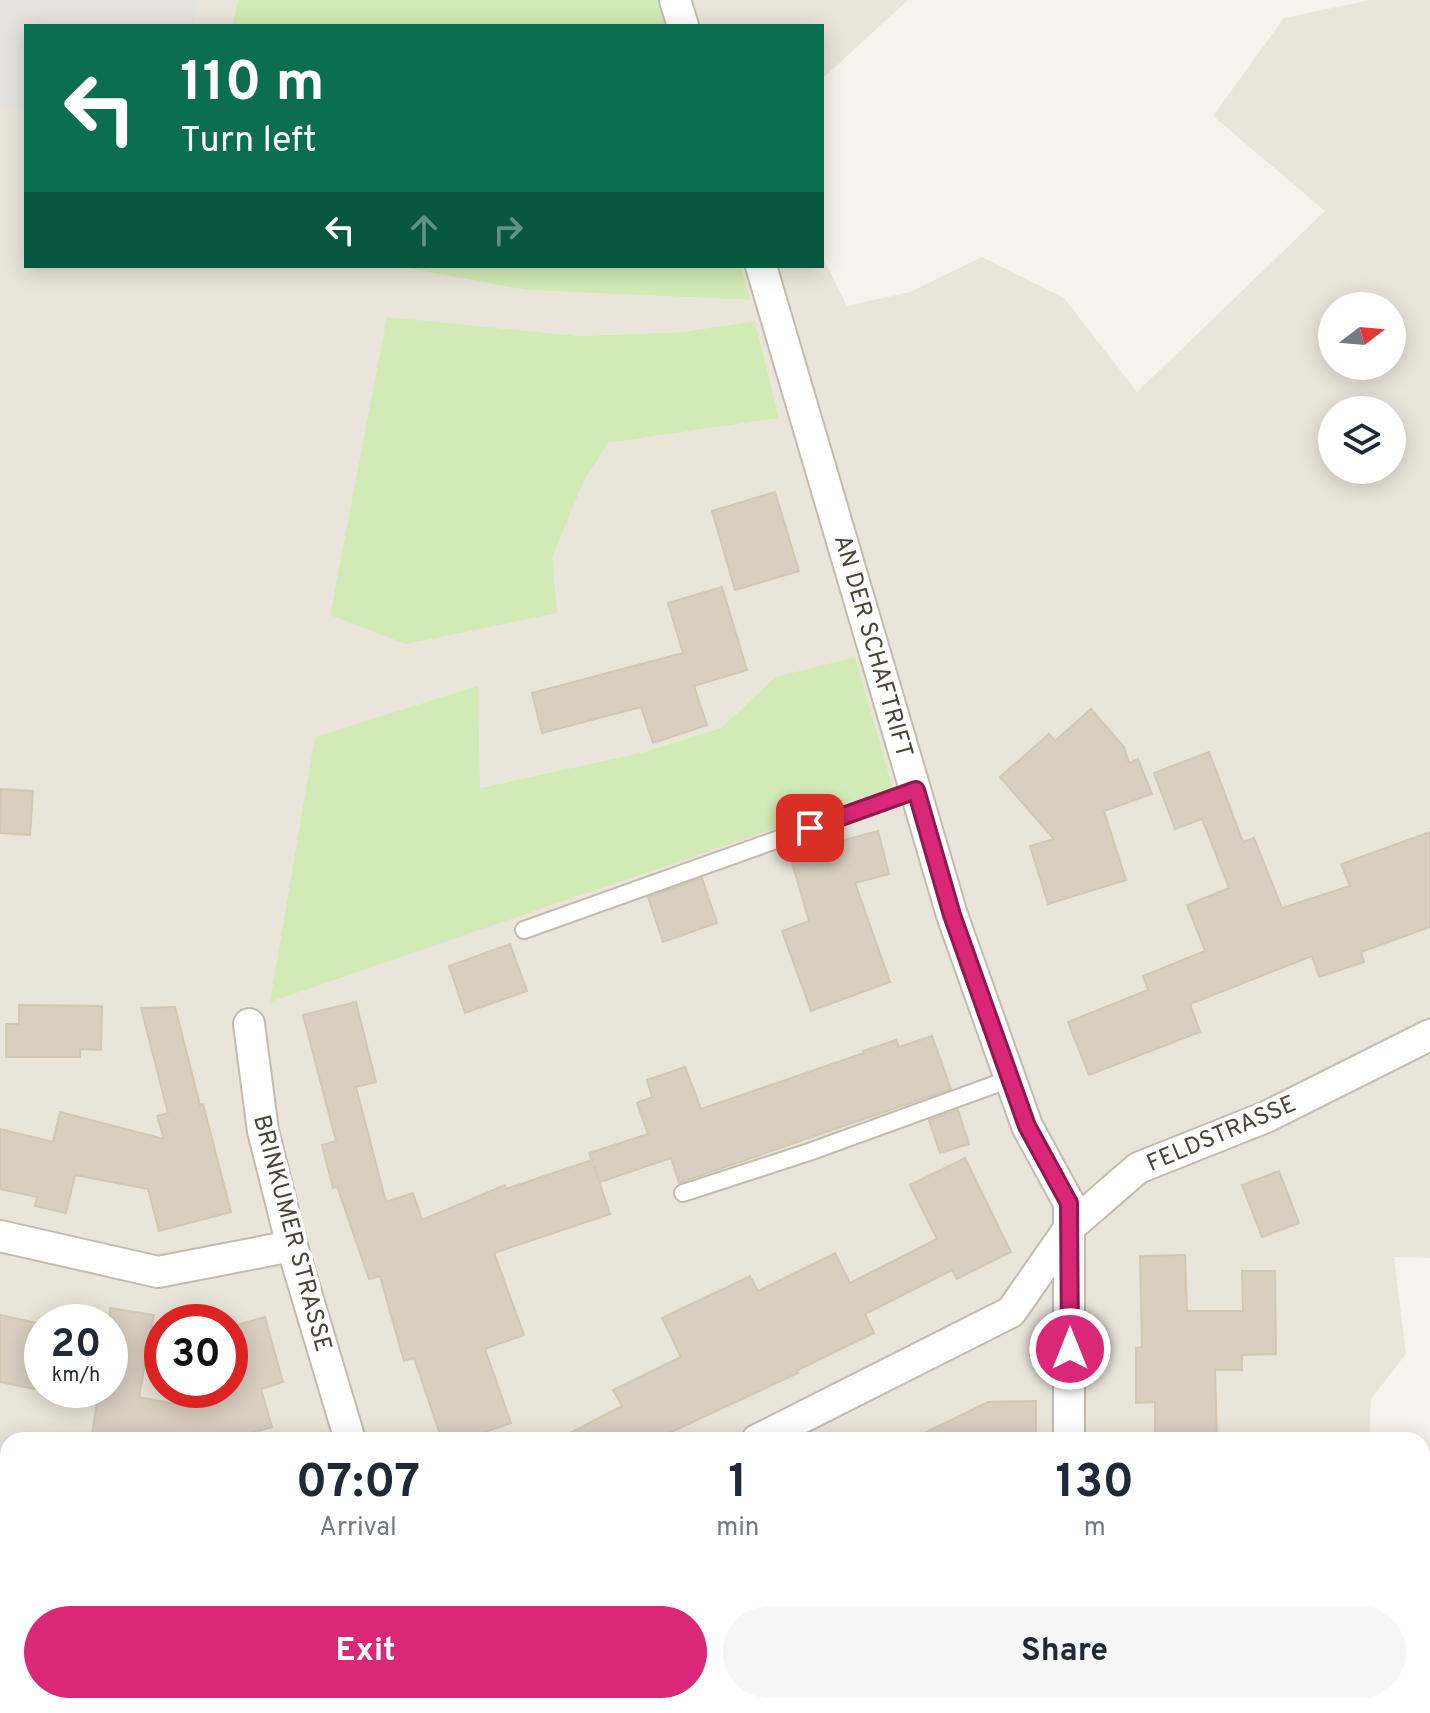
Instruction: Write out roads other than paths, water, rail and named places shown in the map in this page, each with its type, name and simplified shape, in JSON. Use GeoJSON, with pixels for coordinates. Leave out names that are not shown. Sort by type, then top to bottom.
{"type":"FeatureCollection","features":[{"type":"Feature","properties":{"kind":"street"},"geometry":{"type":"LineString","coordinates":[[675,0],[682,24]]}},
{"type":"Feature","properties":{"kind":"street","name":"AN DER SCHAFTRIFT"},"geometry":{"type":"LineString","coordinates":[[762,268],[952,915],[1027,1126],[1069,1203],[1069,1432]]}},
{"type":"Feature","properties":{"kind":"street","name":"BRINKUMER STRASSE"},"geometry":{"type":"LineString","coordinates":[[249,1024],[263,1131],[292,1246],[348,1432]]}},
{"type":"Feature","properties":{"kind":"street","name":"FELDSTRASSE"},"geometry":{"type":"LineString","coordinates":[[773,1432],[1011,1312],[1070,1227],[1138,1168],[1266,1117],[1430,1035]]}},
{"type":"Feature","properties":{"kind":"street"},"geometry":{"type":"LineString","coordinates":[[0,1236],[158,1272],[292,1246]]}},
{"type":"Feature","properties":{"kind":"lane"},"geometry":{"type":"LineString","coordinates":[[524,930],[916,790]]}},
{"type":"Feature","properties":{"kind":"lane"},"geometry":{"type":"LineString","coordinates":[[683,1193],[809,1152],[1010,1079]]}}]}
